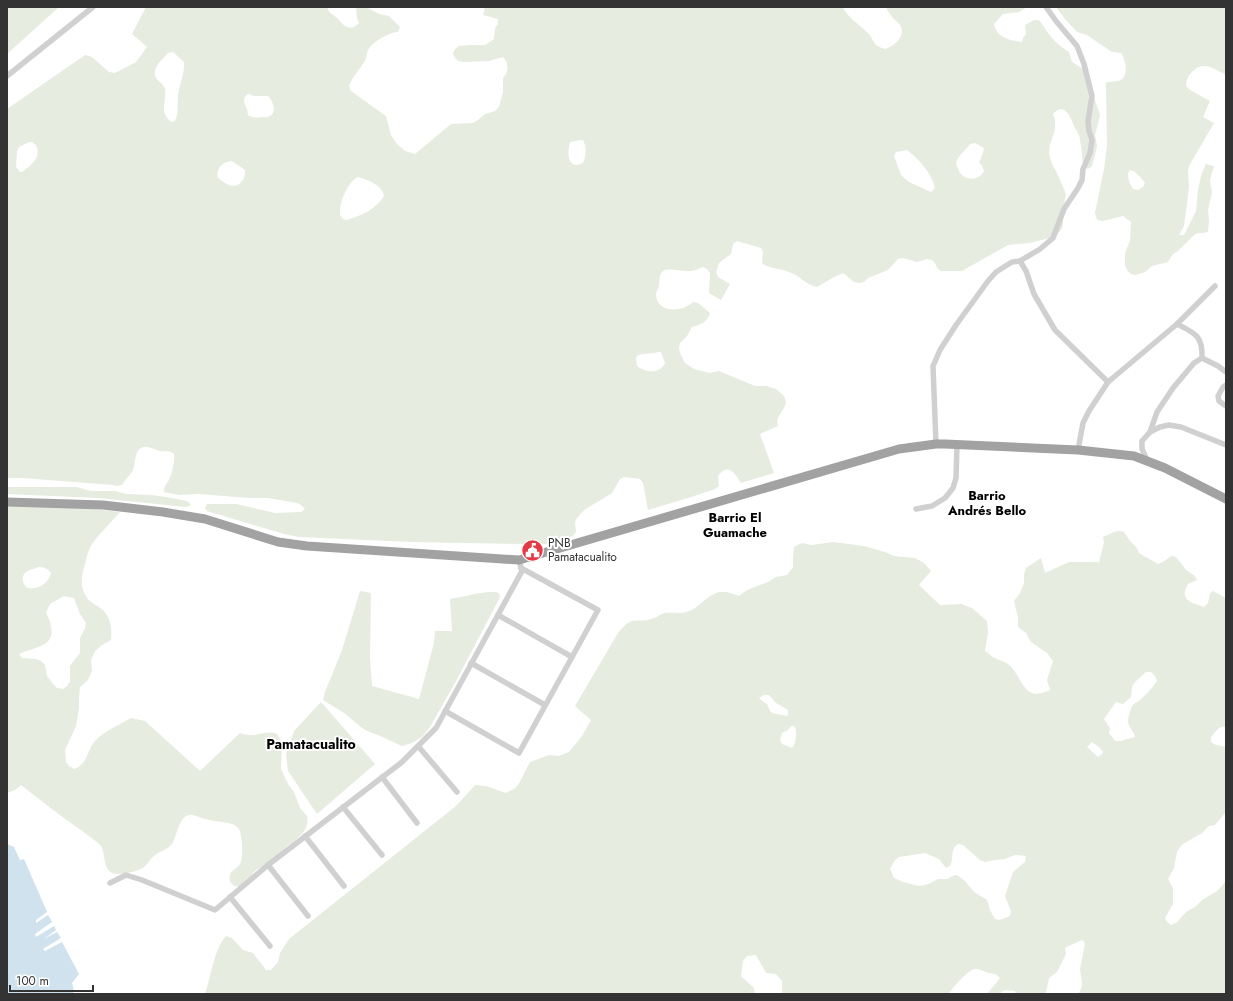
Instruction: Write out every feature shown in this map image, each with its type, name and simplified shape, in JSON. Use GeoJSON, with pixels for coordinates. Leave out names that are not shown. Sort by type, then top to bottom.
{"type":"FeatureCollection","features":[{"type":"Feature","properties":{"kind":"highway"},"geometry":{"type":"LineString","coordinates":[[7,502],[103,505],[163,512],[206,519],[278,542],[307,546],[520,564],[899,449],[936,444],[1078,450],[1134,456],[1165,468],[1226,499]]}},
{"type":"Feature","properties":{"kind":"street"},"geometry":{"type":"LineString","coordinates":[[7,76],[92,7]]}},
{"type":"Feature","properties":{"kind":"street"},"geometry":{"type":"LineString","coordinates":[[936,444],[933,366],[940,350],[988,281],[996,272],[1012,262],[1020,261],[1040,249],[1053,238],[1064,209],[1082,180],[1084,169],[1090,153],[1092,140],[1088,121],[1092,96],[1084,64],[1077,46],[1046,7]]}},
{"type":"Feature","properties":{"kind":"street"},"geometry":{"type":"LineString","coordinates":[[1020,261],[1026,271],[1034,294],[1055,330],[1108,382]]}},
{"type":"Feature","properties":{"kind":"street"},"geometry":{"type":"LineString","coordinates":[[1078,450],[1083,423],[1108,382],[1177,324],[1215,286]]}},
{"type":"Feature","properties":{"kind":"street"},"geometry":{"type":"LineString","coordinates":[[1177,324],[1192,331],[1199,339],[1203,348],[1202,358]]}},
{"type":"Feature","properties":{"kind":"street"},"geometry":{"type":"LineString","coordinates":[[1202,358],[1226,372]]}},
{"type":"Feature","properties":{"kind":"street"},"geometry":{"type":"LineString","coordinates":[[1150,432],[1157,412],[1173,388],[1194,363],[1202,358]]}},
{"type":"Feature","properties":{"kind":"street"},"geometry":{"type":"LineString","coordinates":[[1226,385],[1223,387],[1218,396],[1219,401],[1226,406]]}},
{"type":"Feature","properties":{"kind":"street"},"geometry":{"type":"LineString","coordinates":[[1148,462],[1142,449],[1142,441],[1150,432],[1160,427],[1169,425],[1181,427],[1226,445]]}},
{"type":"Feature","properties":{"kind":"street"},"geometry":{"type":"LineString","coordinates":[[916,509],[932,506],[945,498],[953,488],[956,478],[957,444]]}},
{"type":"Feature","properties":{"kind":"street"},"geometry":{"type":"LineString","coordinates":[[110,883],[126,875],[142,880],[215,910],[268,865],[402,762],[436,728],[522,572],[520,564]]}},
{"type":"Feature","properties":{"kind":"street"},"geometry":{"type":"LineString","coordinates":[[445,711],[518,753],[598,610],[520,564]]}},
{"type":"Feature","properties":{"kind":"street"},"geometry":{"type":"LineString","coordinates":[[498,615],[572,657]]}},
{"type":"Feature","properties":{"kind":"street"},"geometry":{"type":"LineString","coordinates":[[471,663],[545,705]]}},
{"type":"Feature","properties":{"kind":"street"},"geometry":{"type":"LineString","coordinates":[[418,746],[456,792]]}},
{"type":"Feature","properties":{"kind":"street"},"geometry":{"type":"LineString","coordinates":[[382,777],[417,823]]}},
{"type":"Feature","properties":{"kind":"street"},"geometry":{"type":"LineString","coordinates":[[343,807],[382,855]]}},
{"type":"Feature","properties":{"kind":"street"},"geometry":{"type":"LineString","coordinates":[[305,836],[344,886]]}},
{"type":"Feature","properties":{"kind":"street"},"geometry":{"type":"LineString","coordinates":[[268,865],[308,916]]}},
{"type":"Feature","properties":{"kind":"street"},"geometry":{"type":"LineString","coordinates":[[230,897],[270,946]]}},
{"type":"Feature","properties":{"kind":"shaded area"},"geometry":{"type":"Polygon","coordinates":[[[7,7],[59,7],[7,54],[7,7]]]}},
{"type":"Feature","properties":{"kind":"shaded area"},"geometry":{"type":"Polygon","coordinates":[[[146,7],[327,7],[330,13],[350,28],[359,23],[356,7],[366,7],[379,14],[389,16],[400,27],[398,32],[383,37],[370,47],[364,62],[353,77],[349,86],[351,91],[386,116],[391,135],[397,144],[405,151],[415,154],[451,124],[473,123],[485,114],[495,111],[499,107],[503,92],[503,78],[508,68],[503,57],[489,61],[464,62],[458,61],[453,53],[459,46],[485,45],[494,39],[498,19],[483,15],[485,7],[843,7],[850,17],[869,34],[876,45],[885,49],[896,43],[901,37],[902,33],[900,25],[891,16],[886,7],[1027,7],[1019,12],[1003,14],[994,24],[995,28],[1004,38],[1022,42],[1026,34],[1025,25],[1034,20],[1039,20],[1056,42],[1069,52],[1072,62],[1085,70],[1100,115],[1095,135],[1097,146],[1092,166],[1088,169],[1083,166],[1079,136],[1071,118],[1063,109],[1057,110],[1053,114],[1055,120],[1055,130],[1050,144],[1049,154],[1066,194],[1063,210],[1063,226],[1061,230],[1054,237],[1029,243],[1008,245],[962,271],[941,271],[932,260],[927,259],[917,262],[903,258],[898,259],[888,270],[868,278],[864,282],[854,282],[843,273],[817,287],[809,284],[793,273],[765,265],[762,263],[763,252],[761,248],[737,241],[733,244],[731,254],[719,263],[716,272],[718,277],[730,284],[721,300],[709,293],[710,273],[703,267],[692,271],[669,269],[661,273],[656,295],[657,301],[661,306],[677,309],[683,308],[693,302],[698,303],[710,313],[706,321],[692,327],[687,336],[680,343],[680,353],[685,363],[694,369],[709,373],[719,371],[755,386],[766,386],[776,389],[784,396],[786,402],[777,421],[778,426],[760,434],[774,473],[741,483],[731,470],[725,470],[718,476],[719,486],[715,489],[648,510],[643,483],[640,479],[624,477],[620,479],[612,493],[584,510],[577,518],[575,522],[576,532],[573,536],[548,544],[411,542],[299,537],[207,511],[205,508],[207,504],[236,504],[275,513],[301,512],[305,509],[297,503],[268,498],[199,494],[179,495],[164,492],[172,471],[174,454],[148,447],[143,447],[138,451],[133,470],[122,485],[117,486],[7,478],[7,109],[85,55],[92,57],[109,72],[115,73],[136,62],[147,47],[132,34],[146,7]],[[173,52],[168,53],[160,61],[155,71],[155,77],[165,89],[164,110],[167,118],[171,122],[175,121],[177,115],[178,96],[184,71],[184,62],[173,52]],[[247,94],[244,99],[248,115],[251,117],[268,117],[274,112],[271,100],[268,96],[254,96],[247,94]],[[583,140],[570,142],[569,159],[571,163],[578,165],[583,163],[586,152],[583,140]],[[29,142],[19,147],[17,151],[16,167],[20,172],[22,172],[35,161],[38,154],[36,145],[29,142]],[[975,143],[970,144],[960,155],[956,164],[963,176],[972,179],[980,176],[984,171],[979,162],[984,148],[975,143]],[[907,150],[896,152],[894,156],[901,175],[909,182],[931,192],[935,188],[931,177],[924,167],[907,150]],[[232,161],[225,163],[219,168],[218,178],[232,186],[238,185],[244,178],[245,170],[232,161]],[[358,177],[347,188],[342,199],[340,210],[340,215],[346,220],[357,217],[372,209],[384,196],[383,192],[378,186],[366,179],[358,177]],[[661,352],[638,355],[636,358],[637,366],[648,371],[656,371],[663,367],[665,363],[661,352]]]}},
{"type":"Feature","properties":{"kind":"shaded area"},"geometry":{"type":"Polygon","coordinates":[[[1056,7],[1226,7],[1226,75],[1213,68],[1204,66],[1196,68],[1188,78],[1186,84],[1190,90],[1210,101],[1203,117],[1214,123],[1189,166],[1189,187],[1184,226],[1179,235],[1184,235],[1196,211],[1198,189],[1206,164],[1214,166],[1210,180],[1212,193],[1208,210],[1208,232],[1194,235],[1173,254],[1168,262],[1152,266],[1145,272],[1135,275],[1131,274],[1127,270],[1125,265],[1126,250],[1130,241],[1131,222],[1123,216],[1103,221],[1097,220],[1095,213],[1107,146],[1106,83],[1122,79],[1126,73],[1124,60],[1121,53],[1112,52],[1087,35],[1077,32],[1056,7]],[[1130,170],[1128,180],[1133,189],[1138,190],[1143,187],[1145,183],[1138,175],[1130,170]]]}},
{"type":"Feature","properties":{"kind":"shaded area"},"geometry":{"type":"Polygon","coordinates":[[[7,487],[76,487],[91,491],[115,491],[126,494],[166,497],[187,501],[191,505],[186,507],[98,498],[7,494],[7,487]]]}},
{"type":"Feature","properties":{"kind":"shaded area"},"geometry":{"type":"Polygon","coordinates":[[[7,506],[83,508],[120,512],[91,546],[87,554],[83,572],[83,591],[89,600],[102,609],[106,614],[110,625],[111,640],[95,651],[91,660],[92,671],[88,680],[80,687],[76,726],[65,750],[66,762],[74,769],[79,767],[85,760],[90,748],[100,736],[131,718],[145,721],[200,771],[240,733],[253,735],[274,733],[277,734],[282,743],[281,769],[288,784],[294,792],[300,808],[307,816],[304,831],[272,860],[256,870],[246,883],[242,886],[236,887],[230,880],[230,875],[239,866],[242,857],[241,836],[239,829],[234,825],[224,822],[190,815],[183,819],[172,844],[154,856],[142,869],[129,873],[115,874],[109,870],[105,864],[101,846],[92,838],[21,785],[15,790],[7,793],[7,506]],[[38,567],[25,573],[23,581],[27,588],[39,587],[50,577],[51,573],[48,570],[38,567]],[[64,596],[50,604],[46,613],[52,630],[48,641],[38,647],[19,654],[22,658],[41,661],[45,665],[47,676],[53,684],[57,688],[63,689],[70,682],[70,666],[80,653],[80,638],[86,623],[80,614],[74,598],[64,596]]]}},
{"type":"Feature","properties":{"kind":"shaded area"},"geometry":{"type":"Polygon","coordinates":[[[1114,532],[1124,532],[1137,548],[1139,553],[1158,564],[1171,556],[1176,557],[1186,570],[1195,576],[1197,580],[1188,584],[1185,591],[1186,598],[1191,602],[1204,607],[1208,603],[1210,593],[1213,591],[1226,598],[1226,727],[1217,729],[1211,737],[1211,742],[1216,745],[1226,747],[1226,814],[1224,814],[1215,825],[1209,826],[1202,833],[1183,844],[1177,852],[1174,868],[1168,879],[1173,888],[1173,904],[1165,918],[1171,925],[1177,922],[1186,912],[1217,891],[1225,882],[1226,869],[1226,994],[1078,994],[1082,984],[1080,969],[1085,944],[1083,940],[1065,948],[1066,954],[1057,972],[1049,978],[1045,994],[1016,994],[1015,991],[1005,990],[1001,992],[1001,994],[987,994],[1000,978],[996,974],[975,969],[965,975],[949,994],[782,994],[782,981],[776,974],[766,973],[756,955],[747,956],[743,961],[741,976],[754,988],[755,994],[205,994],[218,948],[226,936],[232,938],[243,950],[253,953],[266,970],[271,970],[278,962],[280,953],[289,939],[456,806],[475,785],[486,786],[506,793],[517,786],[530,762],[549,755],[559,756],[569,752],[582,736],[591,720],[575,706],[618,633],[628,623],[632,621],[648,620],[665,613],[686,612],[695,608],[716,593],[726,592],[739,596],[747,590],[768,582],[776,577],[787,575],[793,567],[794,547],[802,543],[812,545],[833,542],[864,546],[894,556],[915,558],[924,563],[931,571],[919,585],[940,605],[961,604],[972,608],[987,621],[988,632],[985,651],[993,657],[1006,662],[1016,673],[1026,689],[1030,692],[1035,694],[1042,693],[1050,690],[1047,680],[1053,661],[1047,653],[1031,642],[1026,633],[1018,627],[1018,618],[1014,601],[1020,593],[1024,583],[1026,568],[1041,558],[1045,573],[1069,562],[1099,562],[1104,543],[1103,537],[1114,532]],[[1146,672],[1134,683],[1131,697],[1123,704],[1116,702],[1104,719],[1110,728],[1109,733],[1115,741],[1135,737],[1128,722],[1130,710],[1157,681],[1151,672],[1146,672]],[[764,695],[759,698],[767,704],[772,713],[787,716],[788,710],[776,703],[769,695],[764,695]],[[791,726],[788,730],[782,733],[780,740],[782,744],[792,748],[796,731],[794,726],[791,726]],[[1092,742],[1087,747],[1098,757],[1103,752],[1092,742]],[[958,844],[954,849],[950,866],[946,868],[939,859],[925,853],[899,857],[895,860],[890,869],[894,878],[919,886],[929,884],[938,879],[948,879],[957,875],[965,881],[974,892],[987,900],[995,919],[1000,920],[1010,916],[1011,911],[1005,896],[1013,872],[1025,862],[1026,856],[1015,855],[1005,859],[985,862],[980,860],[963,845],[958,844]]]}},
{"type":"Feature","properties":{"kind":"shaded area"},"geometry":{"type":"Polygon","coordinates":[[[360,591],[371,593],[370,658],[372,686],[419,699],[434,643],[435,631],[452,631],[450,599],[489,592],[499,593],[500,597],[497,603],[430,727],[422,737],[412,743],[402,746],[367,731],[344,713],[323,700],[342,650],[360,591]]]}},
{"type":"Feature","properties":{"kind":"shaded area"},"geometry":{"type":"Polygon","coordinates":[[[321,702],[375,764],[317,814],[288,771],[286,754],[294,731],[321,702]]]}},
{"type":"Feature","properties":{"kind":"water"},"geometry":{"type":"Polygon","coordinates":[[[7,844],[14,847],[20,860],[24,859],[47,912],[36,920],[36,923],[48,915],[52,922],[35,934],[36,937],[54,926],[56,930],[44,939],[57,932],[61,938],[43,949],[45,951],[62,942],[79,974],[72,983],[74,991],[73,994],[7,994],[7,844]]]}},
{"type":"Feature","properties":{"kind":"place","name":"PNB Pamatacualito"},"geometry":{"type":"Point","coordinates":[533,550]}},
{"type":"Feature","properties":{"kind":"district","name":"Barrio Andrés Bello"},"geometry":{"type":"Point","coordinates":[987,502]}},
{"type":"Feature","properties":{"kind":"district","name":"Barrio El Guamache"},"geometry":{"type":"Point","coordinates":[735,524]}},
{"type":"Feature","properties":{"kind":"district","name":"Pamatacualito"},"geometry":{"type":"Point","coordinates":[311,744]}}]}
